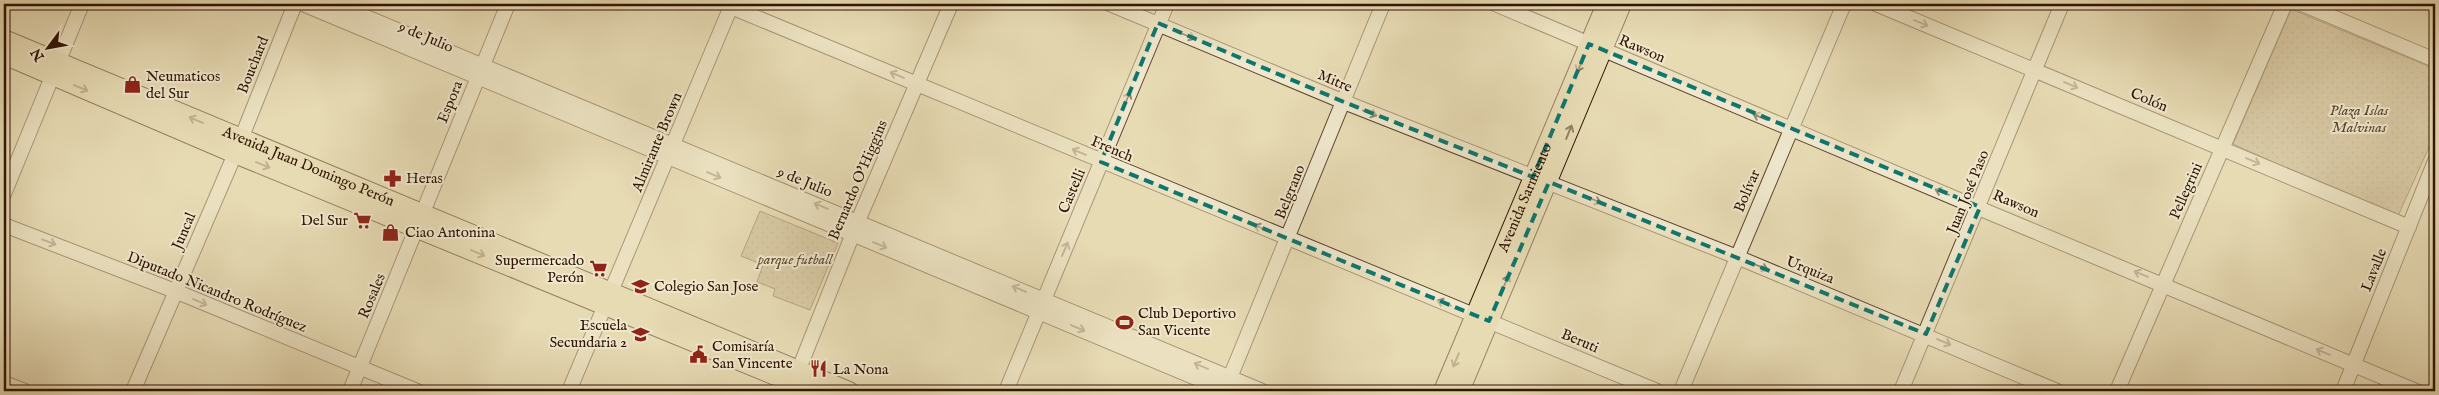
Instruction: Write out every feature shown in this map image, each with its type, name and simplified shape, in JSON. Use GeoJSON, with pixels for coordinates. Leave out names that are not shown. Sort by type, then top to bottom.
{"type":"FeatureCollection","features":[{"type":"Feature","properties":{"kind":"main road","name":"Avenida Sarmiento"},"geometry":{"type":"LineString","coordinates":[[1596,47],[1606,4]]}},
{"type":"Feature","properties":{"kind":"main road","name":"Avenida Sarmiento"},"geometry":{"type":"LineString","coordinates":[[1443,391],[1482,318],[1596,47],[1622,4]]}},
{"type":"Feature","properties":{"kind":"main road","name":"Avenida Juan Domingo Perón"},"geometry":{"type":"LineString","coordinates":[[4,39],[56,69],[609,299],[794,382]]}},
{"type":"Feature","properties":{"kind":"main road","name":"Avenida Juan Domingo Perón"},"geometry":{"type":"LineString","coordinates":[[4,55],[56,69]]}},
{"type":"Feature","properties":{"kind":"main road","name":"Avenida Sarmiento"},"geometry":{"type":"LineString","coordinates":[[1460,391],[1482,318]]}},
{"type":"Feature","properties":{"kind":"main road"},"geometry":{"type":"LineString","coordinates":[[794,382],[812,391]]}},
{"type":"Feature","properties":{"kind":"main road"},"geometry":{"type":"LineString","coordinates":[[794,382],[849,391]]}},
{"type":"Feature","properties":{"kind":"street"},"geometry":{"type":"LineString","coordinates":[[4,194],[82,4]]}},
{"type":"Feature","properties":{"kind":"street","name":"Bouchard"},"geometry":{"type":"LineString","coordinates":[[238,146],[295,4]]}},
{"type":"Feature","properties":{"kind":"street","name":"9 de Julio"},"geometry":{"type":"LineString","coordinates":[[303,4],[481,71]]}},
{"type":"Feature","properties":{"kind":"street","name":"9 de Julio"},"geometry":{"type":"LineString","coordinates":[[335,4],[481,71],[1042,306],[1227,388],[1262,391]]}},
{"type":"Feature","properties":{"kind":"street","name":"Espora"},"geometry":{"type":"LineString","coordinates":[[420,221],[508,4]]}},
{"type":"Feature","properties":{"kind":"street","name":"Bernardo O'Higgins"},"geometry":{"type":"LineString","coordinates":[[794,382],[856,227],[951,4]]}},
{"type":"Feature","properties":{"kind":"street","name":"Mitre"},"geometry":{"type":"LineString","coordinates":[[1110,4],[1344,102],[1541,180]]}},
{"type":"Feature","properties":{"kind":"street","name":"Castelli"},"geometry":{"type":"LineString","coordinates":[[1006,391],[1167,4]]}},
{"type":"Feature","properties":{"kind":"street","name":"Belgrano"},"geometry":{"type":"LineString","coordinates":[[1227,388],[1383,4]]}},
{"type":"Feature","properties":{"kind":"street","name":"Rawson"},"geometry":{"type":"LineString","coordinates":[[1495,4],[1790,130],[1980,207],[2416,391]]}},
{"type":"Feature","properties":{"kind":"street","name":"Bolívar"},"geometry":{"type":"LineString","coordinates":[[1681,391],[1844,4]]}},
{"type":"Feature","properties":{"kind":"street","name":"Colón"},"geometry":{"type":"LineString","coordinates":[[1876,4],[2409,227]]}},
{"type":"Feature","properties":{"kind":"street","name":"Juan José Paso"},"geometry":{"type":"LineString","coordinates":[[1901,391],[1980,207],[2062,4]]}},
{"type":"Feature","properties":{"kind":"street","name":"Pellegrini"},"geometry":{"type":"LineString","coordinates":[[2117,391],[2285,4]]}},
{"type":"Feature","properties":{"kind":"street"},"geometry":{"type":"LineString","coordinates":[[2302,4],[2435,60]]}},
{"type":"Feature","properties":{"kind":"street","name":"French"},"geometry":{"type":"LineString","coordinates":[[729,5],[1101,162],[1482,318]]}},
{"type":"Feature","properties":{"kind":"street","name":"Almirante Brown"},"geometry":{"type":"LineString","coordinates":[[569,391],[671,151],[729,5]]}},
{"type":"Feature","properties":{"kind":"street","name":"Juncal"},"geometry":{"type":"LineString","coordinates":[[133,391],[238,146]]}},
{"type":"Feature","properties":{"kind":"street","name":"Lavalle"},"geometry":{"type":"LineString","coordinates":[[2343,391],[2435,161]]}},
{"type":"Feature","properties":{"kind":"street","name":"Urquiza"},"geometry":{"type":"LineString","coordinates":[[1541,180],[1926,334],[2058,391]]}},
{"type":"Feature","properties":{"kind":"street","name":"Rosales"},"geometry":{"type":"LineString","coordinates":[[350,391],[420,221]]}},
{"type":"Feature","properties":{"kind":"street","name":"Diputado Nicandro Rodríguez"},"geometry":{"type":"LineString","coordinates":[[4,225],[176,291],[417,391]]}},
{"type":"Feature","properties":{"kind":"street","name":"Beruti"},"geometry":{"type":"LineString","coordinates":[[1482,318],[1658,391]]}},
{"type":"Feature","properties":{"kind":"street"},"geometry":{"type":"LineString","coordinates":[[4,383],[25,391]]}},
{"type":"Feature","properties":{"kind":"highlighted area"},"geometry":{"type":"Polygon","coordinates":[[[1158,23],[1344,102],[1533,177],[1589,44],[1980,207],[1926,334],[1549,182],[1489,321],[1101,162],[1158,23]]]}},
{"type":"Feature","properties":{"kind":"green space","name":"Plaza Islas Malvinas"},"geometry":{"type":"Polygon","coordinates":[[[2291,9],[2435,69],[2435,134],[2397,218],[2233,144],[2291,9]]]}},
{"type":"Feature","properties":{"kind":"green space","name":"parque futball"},"geometry":{"type":"Polygon","coordinates":[[[760,211],[838,243],[810,310],[773,296],[775,289],[757,282],[763,265],[741,256],[760,211]]]}},
{"type":"Feature","properties":{"kind":"place","name":"Neumaticos del Sur"},"geometry":{"type":"Point","coordinates":[132,85]}},
{"type":"Feature","properties":{"kind":"place","name":"Heras"},"geometry":{"type":"Point","coordinates":[392,178]}},
{"type":"Feature","properties":{"kind":"place","name":"Del Sur"},"geometry":{"type":"Point","coordinates":[362,220]}},
{"type":"Feature","properties":{"kind":"place","name":"Ciao Antonina"},"geometry":{"type":"Point","coordinates":[391,232]}},
{"type":"Feature","properties":{"kind":"place","name":"Supermercado Perón"},"geometry":{"type":"Point","coordinates":[598,269]}},
{"type":"Feature","properties":{"kind":"place","name":"Colegio San Jose"},"geometry":{"type":"Point","coordinates":[640,286]}},
{"type":"Feature","properties":{"kind":"place","name":"Club Deportivo San Vicente"},"geometry":{"type":"Point","coordinates":[1124,322]}},
{"type":"Feature","properties":{"kind":"place","name":"Escuela Secundaria 2"},"geometry":{"type":"Point","coordinates":[641,334]}},
{"type":"Feature","properties":{"kind":"place","name":"Comisaría San Vincente"},"geometry":{"type":"Point","coordinates":[698,355]}},
{"type":"Feature","properties":{"kind":"place","name":"La Nona"},"geometry":{"type":"Point","coordinates":[819,369]}}]}
